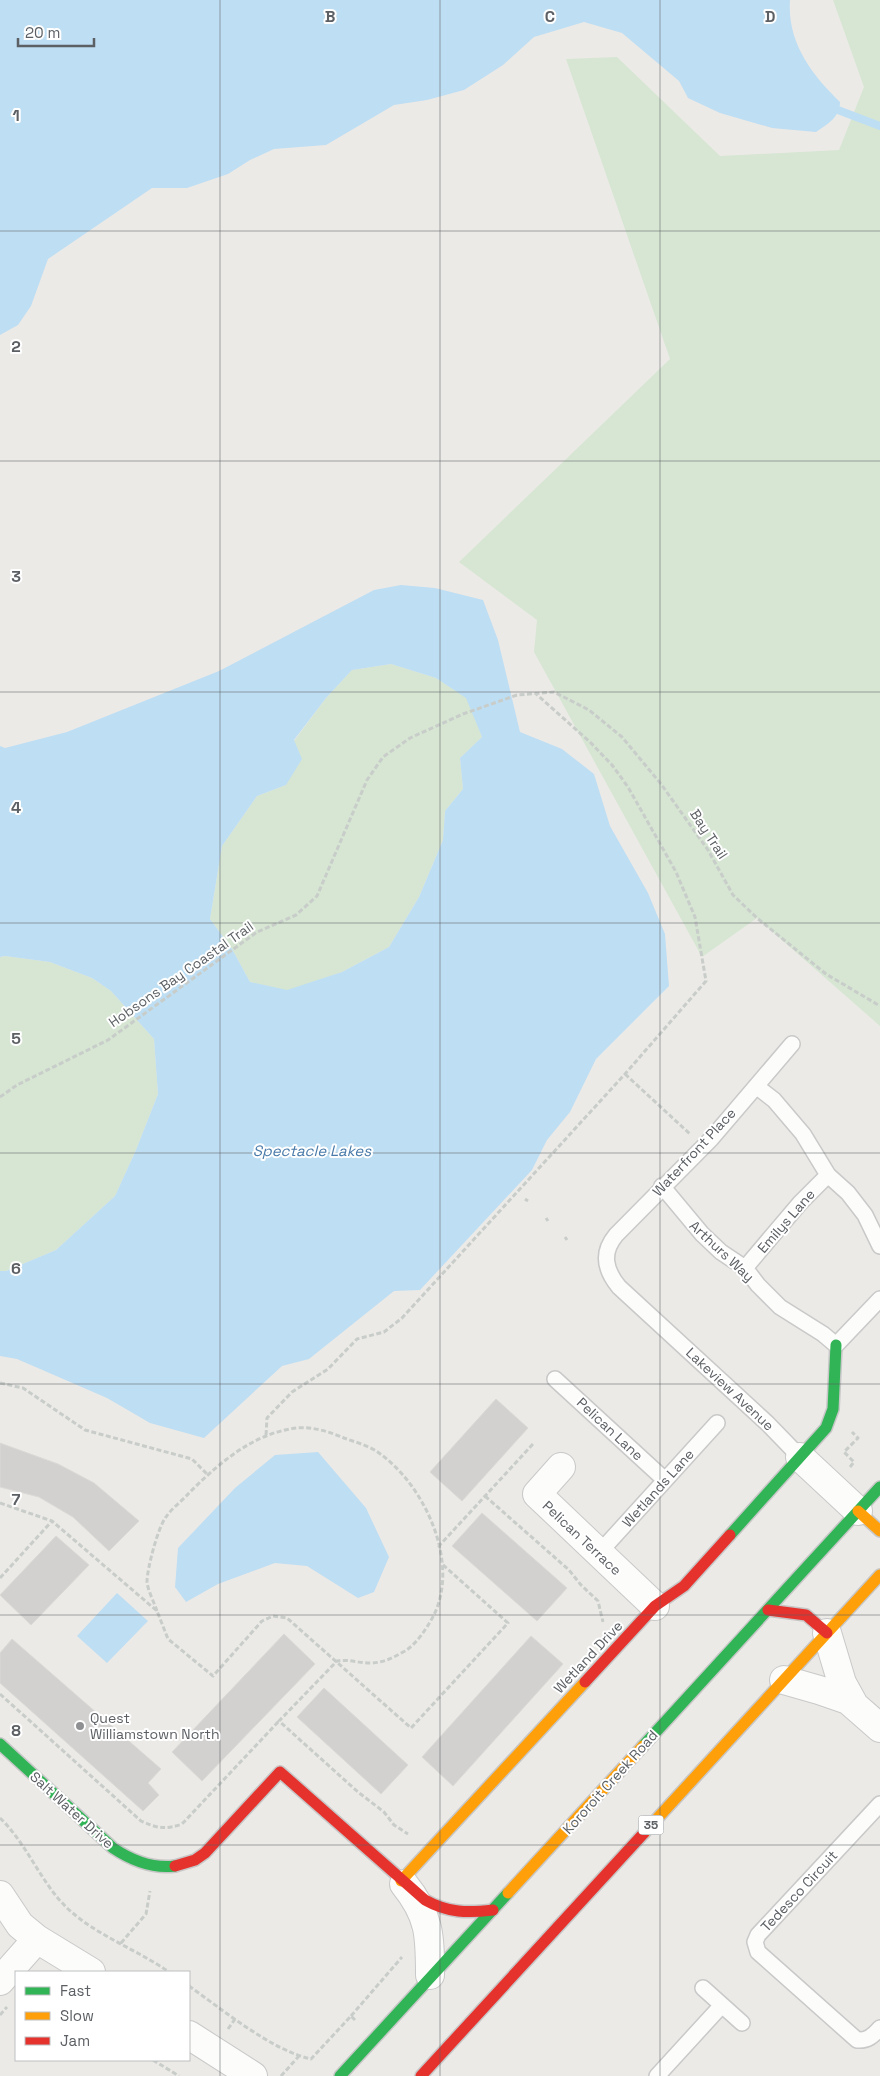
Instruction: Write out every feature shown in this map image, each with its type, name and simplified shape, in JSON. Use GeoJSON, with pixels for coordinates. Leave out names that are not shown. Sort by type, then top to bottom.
{"type":"FeatureCollection","features":[{"type":"Feature","properties":{"kind":"main road","name":"Wetland Drive"},"geometry":{"type":"LineString","coordinates":[[402,1881],[655,1606],[684,1586],[826,1428],[832,1416],[836,1345]]}},
{"type":"Feature","properties":{"kind":"main road","name":"Kororoit Creek Road"},"geometry":{"type":"LineString","coordinates":[[339,2075],[377,2036],[430,1975],[880,1488]]}},
{"type":"Feature","properties":{"kind":"main road"},"geometry":{"type":"LineString","coordinates":[[858,1511],[880,1531]]}},
{"type":"Feature","properties":{"kind":"main road","name":"35"},"geometry":{"type":"LineString","coordinates":[[421,2076],[880,1575]]}},
{"type":"Feature","properties":{"kind":"main road"},"geometry":{"type":"LineString","coordinates":[[768,1610],[806,1615],[827,1633]]}},
{"type":"Feature","properties":{"kind":"main road","name":"Salt Water Drive"},"geometry":{"type":"LineString","coordinates":[[0,1744],[114,1849],[134,1860],[154,1865],[176,1866],[189,1863],[200,1857],[280,1772],[424,1900],[443,1910],[456,1913],[492,1910]]}},
{"type":"Feature","properties":{"kind":"street","name":"Lakeview Avenue"},"geometry":{"type":"LineString","coordinates":[[800,1457],[858,1511]]}},
{"type":"Feature","properties":{"kind":"street","name":"Pelican Terrace"},"geometry":{"type":"LineString","coordinates":[[561,1467],[537,1494],[655,1606]]}},
{"type":"Feature","properties":{"kind":"street"},"geometry":{"type":"LineString","coordinates":[[827,1633],[842,1683],[853,1703]]}},
{"type":"Feature","properties":{"kind":"street"},"geometry":{"type":"LineString","coordinates":[[784,1680],[834,1694],[853,1703],[880,1728]]}},
{"type":"Feature","properties":{"kind":"street","name":"Salt Water Drive"},"geometry":{"type":"LineString","coordinates":[[402,1881],[428,1925],[430,1975]]}},
{"type":"Feature","properties":{"kind":"street"},"geometry":{"type":"LineString","coordinates":[[0,1895],[15,1920],[37,1939],[89,1971]]}},
{"type":"Feature","properties":{"kind":"street"},"geometry":{"type":"LineString","coordinates":[[0,1981],[37,1939]]}},
{"type":"Feature","properties":{"kind":"street"},"geometry":{"type":"LineString","coordinates":[[190,2036],[246,2074]]}},
{"type":"Feature","properties":{"kind":"lane","name":"Waterfront Place"},"geometry":{"type":"LineString","coordinates":[[606,1264],[607,1250],[612,1239],[662,1186],[711,1139],[792,1044]]}},
{"type":"Feature","properties":{"kind":"lane"},"geometry":{"type":"LineString","coordinates":[[756,1086],[774,1100],[803,1134],[828,1175],[848,1193],[862,1210],[880,1246]]}},
{"type":"Feature","properties":{"kind":"lane","name":"Emilys Lane"},"geometry":{"type":"LineString","coordinates":[[745,1268],[800,1203],[828,1175]]}},
{"type":"Feature","properties":{"kind":"lane","name":"Arthurs Way"},"geometry":{"type":"LineString","coordinates":[[662,1186],[694,1226],[709,1241],[745,1268],[758,1285],[780,1307],[823,1334],[836,1345]]}},
{"type":"Feature","properties":{"kind":"lane","name":"Lakeview Avenue"},"geometry":{"type":"LineString","coordinates":[[606,1264],[608,1272],[619,1287],[767,1423],[800,1457]]}},
{"type":"Feature","properties":{"kind":"lane"},"geometry":{"type":"LineString","coordinates":[[836,1345],[880,1299]]}},
{"type":"Feature","properties":{"kind":"lane","name":"Pelican Lane"},"geometry":{"type":"LineString","coordinates":[[555,1378],[665,1480]]}},
{"type":"Feature","properties":{"kind":"lane","name":"Wetlands Lane"},"geometry":{"type":"LineString","coordinates":[[599,1553],[717,1423]]}},
{"type":"Feature","properties":{"kind":"lane","name":"Tedesco Circuit"},"geometry":{"type":"LineString","coordinates":[[880,1804],[758,1935],[755,1942],[758,1952],[857,2040],[864,2041],[880,2028]]}},
{"type":"Feature","properties":{"kind":"lane"},"geometry":{"type":"LineString","coordinates":[[703,1988],[742,2023]]}},
{"type":"Feature","properties":{"kind":"lane"},"geometry":{"type":"LineString","coordinates":[[657,2076],[722,2005]]}},
{"type":"Feature","properties":{"kind":"path","name":"Bay Trail"},"geometry":{"type":"LineString","coordinates":[[517,695],[554,692],[589,710],[622,737],[661,784],[708,850],[733,894],[757,918],[826,974],[880,1006]]}},
{"type":"Feature","properties":{"kind":"path"},"geometry":{"type":"LineString","coordinates":[[266,1435],[267,1418],[292,1392],[328,1369],[357,1340],[384,1332],[402,1318],[625,1074],[706,982],[695,917],[676,872],[628,787],[612,764],[535,693]]}},
{"type":"Feature","properties":{"kind":"path","name":"Hobsons Bay Coastal Trail"},"geometry":{"type":"LineString","coordinates":[[0,1097],[17,1085],[108,1040],[257,932],[296,915],[317,896],[366,780],[383,757],[410,738],[463,714],[517,695]]}},
{"type":"Feature","properties":{"kind":"path"},"geometry":{"type":"LineString","coordinates":[[625,1074],[696,1139]]}},
{"type":"Feature","properties":{"kind":"path"},"geometry":{"type":"LineString","coordinates":[[0,1383],[22,1388],[85,1430],[192,1459],[207,1474]]}},
{"type":"Feature","properties":{"kind":"path"},"geometry":{"type":"LineString","coordinates":[[0,1694],[141,1821],[154,1827],[170,1828],[182,1824],[337,1661],[370,1663],[386,1661],[408,1649],[422,1635],[437,1610],[442,1590],[442,1564],[434,1527],[424,1504],[400,1472],[378,1452],[326,1430],[291,1428],[266,1435],[234,1454],[207,1474],[165,1518],[154,1547],[147,1583],[168,1639],[213,1676],[262,1621],[273,1616],[287,1618],[337,1661],[411,1728],[508,1623],[442,1564]]}},
{"type":"Feature","properties":{"kind":"path"},"geometry":{"type":"LineString","coordinates":[[438,1547],[533,1444]]}},
{"type":"Feature","properties":{"kind":"path"},"geometry":{"type":"LineString","coordinates":[[485,1496],[569,1570],[598,1601],[604,1627]]}},
{"type":"Feature","properties":{"kind":"path"},"geometry":{"type":"LineString","coordinates":[[0,1503],[52,1521],[157,1611]]}},
{"type":"Feature","properties":{"kind":"path"},"geometry":{"type":"LineString","coordinates":[[0,1578],[52,1521]]}},
{"type":"Feature","properties":{"kind":"path"},"geometry":{"type":"LineString","coordinates":[[279,1720],[358,1792],[384,1812],[402,1832],[411,1834]]}},
{"type":"Feature","properties":{"kind":"path"},"geometry":{"type":"LineString","coordinates":[[0,1818],[23,1845],[40,1873],[64,1905],[88,1924],[167,1971]]}},
{"type":"Feature","properties":{"kind":"path"},"geometry":{"type":"LineString","coordinates":[[121,1943],[146,1914],[154,1865]]}},
{"type":"Feature","properties":{"kind":"path"},"geometry":{"type":"LineString","coordinates":[[190,1987],[248,2029],[299,2056],[311,2058],[351,2016],[403,1956]]}},
{"type":"Feature","properties":{"kind":"path"},"geometry":{"type":"LineString","coordinates":[[351,2016],[377,2036]]}},
{"type":"Feature","properties":{"kind":"path"},"geometry":{"type":"LineString","coordinates":[[281,2076],[299,2056]]}},
{"type":"Feature","properties":{"kind":"path"},"geometry":{"type":"LineString","coordinates":[[155,2061],[179,2076]]}},
{"type":"Feature","properties":{"kind":"green space"},"geometry":{"type":"Polygon","coordinates":[[[833,0],[880,0],[880,1026],[757,918],[702,957],[534,652],[537,620],[459,562],[670,359],[566,59],[617,57],[720,156],[839,150],[864,87],[833,0]]]}},
{"type":"Feature","properties":{"kind":"green space"},"geometry":{"type":"Polygon","coordinates":[[[391,664],[436,678],[467,698],[482,737],[460,758],[463,789],[445,811],[443,840],[419,897],[389,947],[342,972],[287,991],[250,982],[232,949],[210,919],[222,846],[257,796],[286,785],[294,741],[326,698],[352,670],[391,664]]]}},
{"type":"Feature","properties":{"kind":"green space"},"geometry":{"type":"Polygon","coordinates":[[[0,957],[50,962],[92,978],[111,991],[154,1039],[158,1094],[115,1196],[56,1250],[6,1271],[0,1271],[0,957]]]}},
{"type":"Feature","properties":{"kind":"water"},"geometry":{"type":"Polygon","coordinates":[[[0,0],[790,0],[792,30],[803,56],[820,80],[840,102],[836,116],[816,132],[772,128],[720,113],[688,98],[679,81],[622,33],[584,22],[534,37],[503,65],[464,90],[427,100],[394,105],[326,145],[274,149],[250,160],[228,174],[187,188],[152,188],[48,259],[31,306],[18,325],[0,335],[0,0]]]}},
{"type":"Feature","properties":{"kind":"water","name":"Spectacle Lakes"},"geometry":{"type":"Polygon","coordinates":[[[401,585],[435,588],[483,600],[498,640],[520,732],[562,749],[594,774],[610,826],[648,893],[665,934],[669,986],[596,1059],[570,1112],[547,1140],[532,1170],[420,1290],[394,1291],[309,1359],[282,1366],[204,1438],[150,1423],[107,1398],[17,1359],[0,1356],[0,1271],[6,1271],[56,1250],[115,1196],[158,1094],[154,1039],[111,991],[92,978],[50,962],[0,957],[0,746],[5,748],[67,732],[219,671],[374,590],[401,585]],[[391,664],[352,670],[326,698],[294,740],[302,759],[286,785],[257,796],[222,846],[210,919],[232,949],[250,982],[287,990],[342,972],[389,947],[419,897],[443,840],[445,811],[463,789],[460,758],[482,737],[466,698],[436,678],[391,664]]]}},
{"type":"Feature","properties":{"kind":"water"},"geometry":{"type":"Polygon","coordinates":[[[318,1452],[366,1508],[389,1557],[374,1592],[358,1598],[307,1566],[275,1563],[218,1584],[186,1602],[175,1587],[178,1548],[235,1488],[275,1455],[318,1452]]]}},
{"type":"Feature","properties":{"kind":"water"},"geometry":{"type":"Polygon","coordinates":[[[117,1593],[148,1621],[107,1663],[77,1636],[117,1593]]]}},
{"type":"Feature","properties":{"kind":"building"},"geometry":{"type":"Polygon","coordinates":[[[496,1399],[528,1428],[462,1501],[430,1472],[496,1399]]]}},
{"type":"Feature","properties":{"kind":"building"},"geometry":{"type":"Polygon","coordinates":[[[0,1443],[58,1464],[94,1483],[139,1521],[109,1551],[73,1517],[39,1497],[0,1487],[0,1443]]]}},
{"type":"Feature","properties":{"kind":"building"},"geometry":{"type":"Polygon","coordinates":[[[482,1513],[567,1588],[537,1621],[452,1546],[482,1513]]]}},
{"type":"Feature","properties":{"kind":"building"},"geometry":{"type":"Polygon","coordinates":[[[56,1536],[89,1565],[31,1625],[0,1595],[56,1536]]]}},
{"type":"Feature","properties":{"kind":"building","name":"Quest Williamstown North"},"geometry":{"type":"Polygon","coordinates":[[[284,1634],[315,1664],[202,1781],[172,1752],[284,1634]]]}},
{"type":"Feature","properties":{"kind":"building"},"geometry":{"type":"Polygon","coordinates":[[[531,1636],[563,1664],[453,1786],[422,1757],[531,1636]]]}},
{"type":"Feature","properties":{"kind":"building","name":"Quest Williamstown North"},"geometry":{"type":"Polygon","coordinates":[[[12,1639],[161,1769],[148,1783],[159,1795],[143,1811],[0,1683],[0,1653],[12,1639]]]}},
{"type":"Feature","properties":{"kind":"building"},"geometry":{"type":"Polygon","coordinates":[[[324,1688],[408,1765],[381,1794],[297,1717],[324,1688]]]}},
{"type":"Feature","properties":{"kind":"waterway"},"geometry":{"type":"LineString","coordinates":[[830,107],[880,126]]}},
{"type":"Feature","properties":{"kind":"traffic: fast"},"geometry":{"type":"LineString","coordinates":[[730,1535],[826,1428],[833,1409],[836,1345]]}},
{"type":"Feature","properties":{"kind":"traffic: fast"},"geometry":{"type":"LineString","coordinates":[[643,1746],[880,1487]]}},
{"type":"Feature","properties":{"kind":"traffic: fast"},"geometry":{"type":"LineString","coordinates":[[0,1744],[113,1848],[142,1863],[166,1867],[175,1866]]}},
{"type":"Feature","properties":{"kind":"traffic: fast"},"geometry":{"type":"LineString","coordinates":[[340,2076],[508,1893]]}},
{"type":"Feature","properties":{"kind":"traffic: slow"},"geometry":{"type":"LineString","coordinates":[[858,1511],[880,1531]]}},
{"type":"Feature","properties":{"kind":"traffic: slow"},"geometry":{"type":"LineString","coordinates":[[644,1833],[880,1575]]}},
{"type":"Feature","properties":{"kind":"traffic: slow"},"geometry":{"type":"LineString","coordinates":[[401,1881],[585,1682]]}},
{"type":"Feature","properties":{"kind":"traffic: slow"},"geometry":{"type":"LineString","coordinates":[[508,1893],[643,1746]]}},
{"type":"Feature","properties":{"kind":"traffic: jam"},"geometry":{"type":"LineString","coordinates":[[585,1682],[655,1606],[684,1586],[730,1535]]}},
{"type":"Feature","properties":{"kind":"traffic: jam"},"geometry":{"type":"LineString","coordinates":[[768,1610],[806,1615],[827,1633]]}},
{"type":"Feature","properties":{"kind":"traffic: jam"},"geometry":{"type":"LineString","coordinates":[[175,1866],[195,1860],[205,1853],[280,1772],[425,1900],[450,1910],[475,1912],[493,1910]]}},
{"type":"Feature","properties":{"kind":"traffic: jam"},"geometry":{"type":"LineString","coordinates":[[421,2076],[644,1833]]}},
{"type":"Feature","properties":{"kind":"place","name":"Quest Williamstown North"},"geometry":{"type":"Point","coordinates":[80,1726]}}]}
